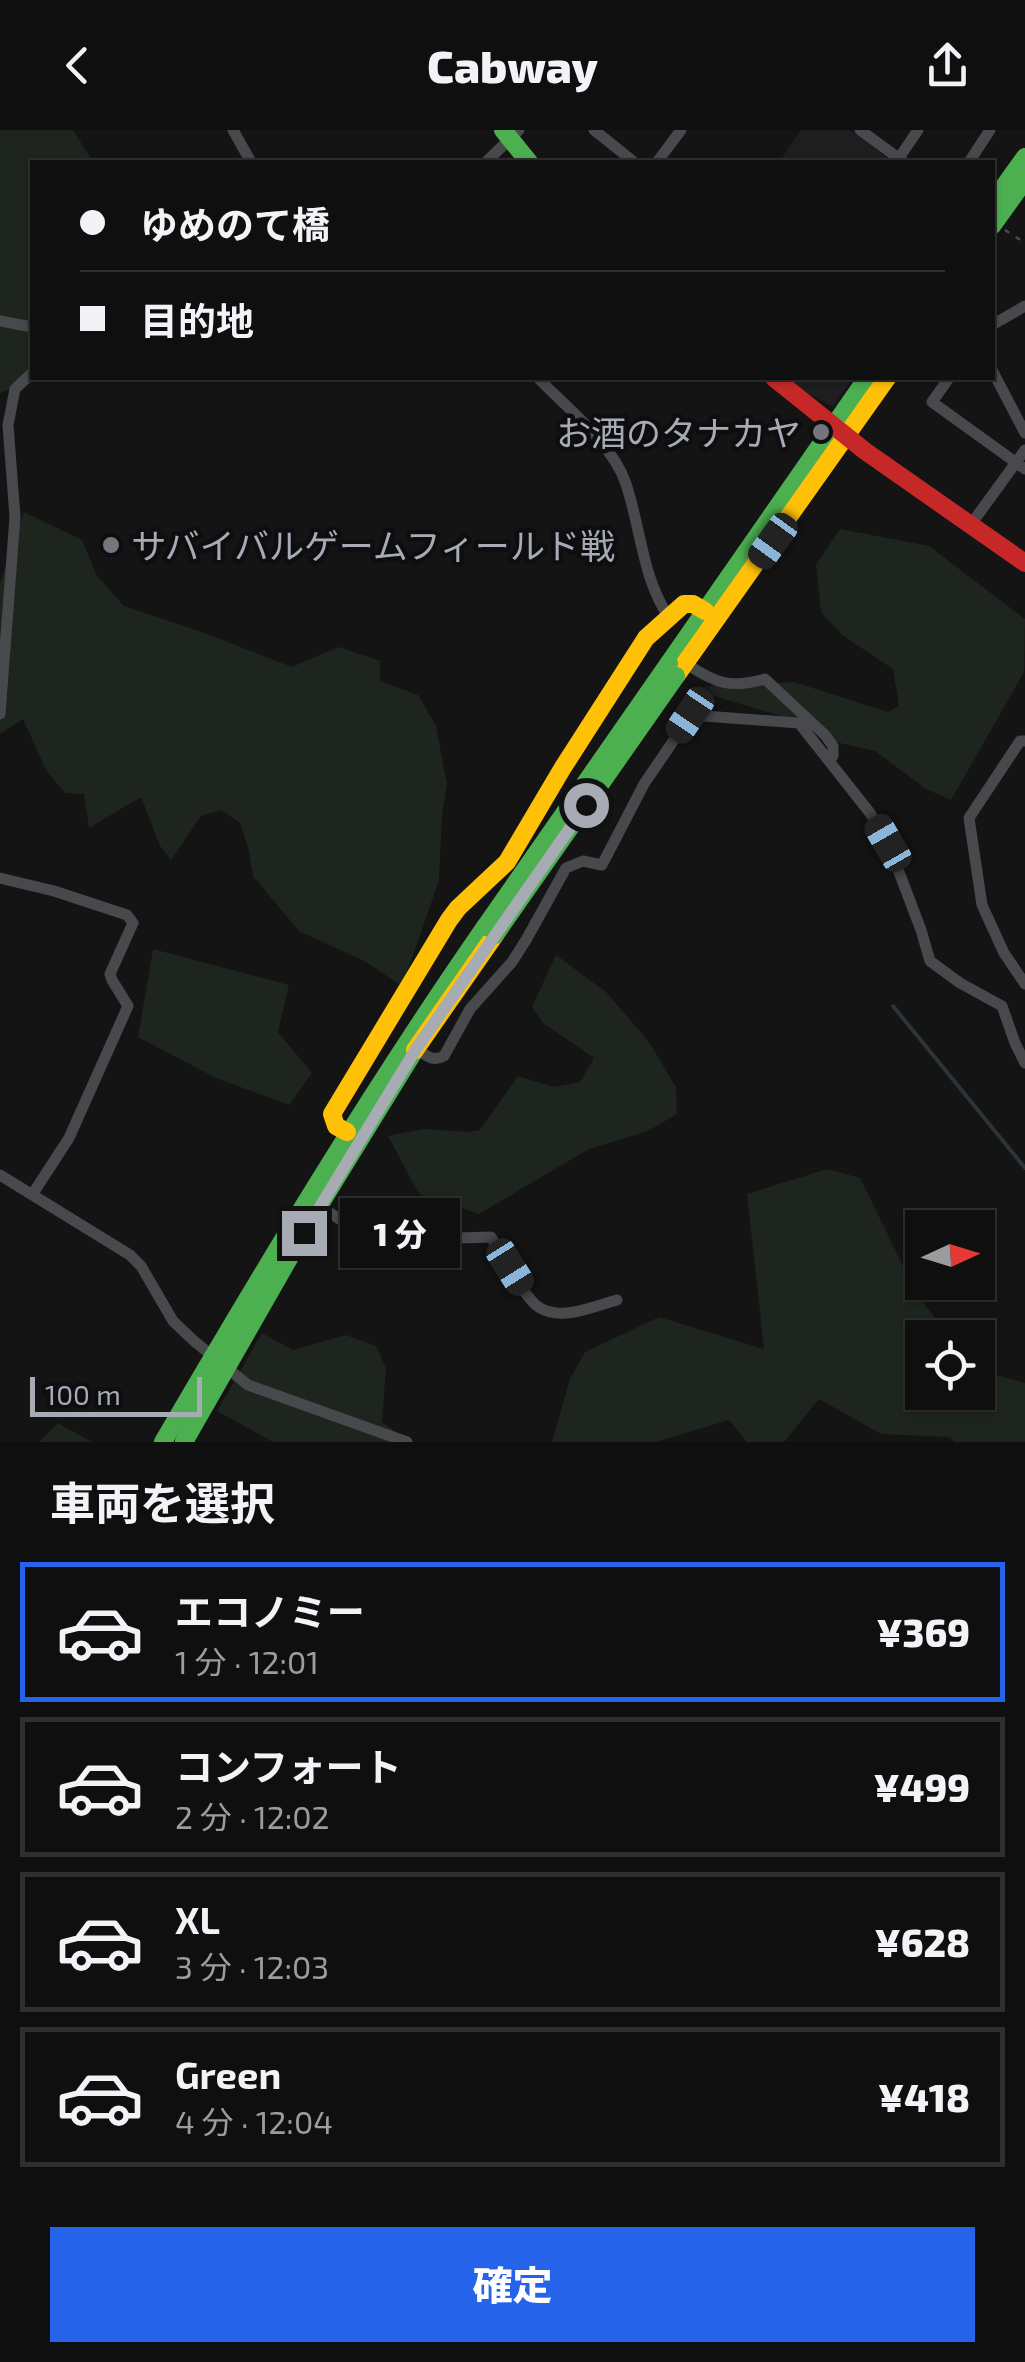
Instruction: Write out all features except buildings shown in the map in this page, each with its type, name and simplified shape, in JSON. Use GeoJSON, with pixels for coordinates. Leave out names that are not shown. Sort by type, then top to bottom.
{"type":"FeatureCollection","features":[{"type":"Feature","properties":{"kind":"street"},"geometry":{"type":"LineString","coordinates":[[234,130],[250,160]]}},
{"type":"Feature","properties":{"kind":"street"},"geometry":{"type":"LineString","coordinates":[[658,160],[680,130]]}},
{"type":"Feature","properties":{"kind":"street"},"geometry":{"type":"LineString","coordinates":[[860,130],[902,160],[918,130]]}},
{"type":"Feature","properties":{"kind":"street"},"geometry":{"type":"LineString","coordinates":[[970,160],[990,130]]}},
{"type":"Feature","properties":{"kind":"street"},"geometry":{"type":"LineString","coordinates":[[598,131],[632,160]]}},
{"type":"Feature","properties":{"kind":"street"},"geometry":{"type":"LineString","coordinates":[[488,160],[511,134],[528,160]]}},
{"type":"Feature","properties":{"kind":"street"},"geometry":{"type":"LineString","coordinates":[[995,199],[1025,157]]}},
{"type":"Feature","properties":{"kind":"street"},"geometry":{"type":"LineString","coordinates":[[995,224],[1025,180]]}},
{"type":"Feature","properties":{"kind":"street"},"geometry":{"type":"LineString","coordinates":[[995,323],[1025,306]]}},
{"type":"Feature","properties":{"kind":"street"},"geometry":{"type":"LineString","coordinates":[[0,321],[30,327]]}},
{"type":"Feature","properties":{"kind":"street"},"geometry":{"type":"LineString","coordinates":[[0,714],[15,517],[8,425],[14,389],[30,375]]}},
{"type":"Feature","properties":{"kind":"street"},"geometry":{"type":"LineString","coordinates":[[995,376],[1025,433]]}},
{"type":"Feature","properties":{"kind":"street"},"geometry":{"type":"LineString","coordinates":[[540,380],[608,451],[626,482],[656,597],[668,616]]}},
{"type":"Feature","properties":{"kind":"street"},"geometry":{"type":"LineString","coordinates":[[776,380],[805,406],[1025,562]]}},
{"type":"Feature","properties":{"kind":"street"},"geometry":{"type":"LineString","coordinates":[[163,1442],[220,1363],[490,931],[840,431],[867,380]]}},
{"type":"Feature","properties":{"kind":"street"},"geometry":{"type":"LineString","coordinates":[[677,668],[705,611],[840,431],[885,380]]}},
{"type":"Feature","properties":{"kind":"street"},"geometry":{"type":"LineString","coordinates":[[948,380],[932,402],[1020,466]]}},
{"type":"Feature","properties":{"kind":"street"},"geometry":{"type":"LineString","coordinates":[[972,523],[1020,466],[1025,450]]}},
{"type":"Feature","properties":{"kind":"street"},"geometry":{"type":"LineString","coordinates":[[347,1132],[336,1126],[332,1114],[449,920],[499,871],[646,638],[684,604],[694,604],[705,611]]}},
{"type":"Feature","properties":{"kind":"street"},"geometry":{"type":"LineString","coordinates":[[677,668],[719,683],[742,685],[765,679],[825,736],[833,746],[830,760]]}},
{"type":"Feature","properties":{"kind":"street"},"geometry":{"type":"LineString","coordinates":[[416,1049],[432,1059],[444,1056],[470,1009],[512,962],[566,868],[582,861],[602,865],[644,784],[690,715],[800,723],[870,813],[888,843],[930,962],[1002,1006],[1025,1063]]}},
{"type":"Feature","properties":{"kind":"street"},"geometry":{"type":"LineString","coordinates":[[1025,742],[1020,740],[968,818],[982,904],[1004,953],[1025,984]]}},
{"type":"Feature","properties":{"kind":"street"},"geometry":{"type":"LineString","coordinates":[[520,839],[566,868]]}},
{"type":"Feature","properties":{"kind":"street"},"geometry":{"type":"LineString","coordinates":[[0,878],[128,915],[133,923],[110,974],[128,1006],[70,1138],[32,1195]]}},
{"type":"Feature","properties":{"kind":"street"},"geometry":{"type":"LineString","coordinates":[[184,1442],[220,1363],[347,1132],[420,1018],[490,931]]}},
{"type":"Feature","properties":{"kind":"street"},"geometry":{"type":"LineString","coordinates":[[0,1174],[130,1255],[141,1266],[173,1322],[248,1385],[407,1442]]}},
{"type":"Feature","properties":{"kind":"street"},"geometry":{"type":"LineString","coordinates":[[319,1206],[360,1232],[392,1240],[491,1236],[538,1308],[578,1312],[618,1300]]}},
{"type":"Feature","properties":{"kind":"path"},"geometry":{"type":"LineString","coordinates":[[995,226],[1025,243]]}},
{"type":"Feature","properties":{"kind":"shaded area"},"geometry":{"type":"Polygon","coordinates":[[[0,130],[73,130],[92,160],[30,160],[30,380],[38,380],[0,393],[0,130]]]}},
{"type":"Feature","properties":{"kind":"shaded area"},"geometry":{"type":"Polygon","coordinates":[[[801,130],[850,130],[890,160],[780,160],[801,130]]]}},
{"type":"Feature","properties":{"kind":"shaded area"},"geometry":{"type":"Polygon","coordinates":[[[791,380],[852,380],[833,407],[791,380]]]}},
{"type":"Feature","properties":{"kind":"shaded area"},"geometry":{"type":"Polygon","coordinates":[[[24,512],[82,540],[97,576],[124,606],[292,667],[338,647],[380,661],[380,681],[418,695],[436,726],[447,784],[439,881],[402,986],[366,962],[299,931],[253,876],[240,823],[221,810],[201,816],[171,860],[160,846],[141,797],[89,828],[84,794],[65,793],[46,770],[23,719],[0,734],[0,583],[24,512]]]}},
{"type":"Feature","properties":{"kind":"shaded area"},"geometry":{"type":"Polygon","coordinates":[[[840,529],[929,546],[1025,619],[1024,672],[951,800],[926,789],[875,751],[835,742],[788,718],[697,691],[706,686],[794,682],[888,712],[899,706],[893,669],[842,635],[821,612],[816,565],[840,529]]]}},
{"type":"Feature","properties":{"kind":"shaded area"},"geometry":{"type":"Polygon","coordinates":[[[153,949],[289,985],[278,1032],[312,1073],[289,1105],[216,1078],[138,1037],[153,949]]]}},
{"type":"Feature","properties":{"kind":"shaded area"},"geometry":{"type":"Polygon","coordinates":[[[556,955],[606,992],[649,1042],[676,1087],[677,1114],[648,1131],[589,1149],[479,1214],[419,1194],[388,1136],[423,1129],[480,1130],[518,1076],[554,1087],[580,1082],[594,1058],[543,1023],[532,1007],[556,955]]]}},
{"type":"Feature","properties":{"kind":"shaded area"},"geometry":{"type":"Polygon","coordinates":[[[827,1169],[860,1178],[905,1270],[905,1300],[921,1300],[937,1320],[905,1320],[905,1410],[995,1410],[995,1375],[1025,1383],[1025,1442],[954,1442],[950,1437],[881,1434],[819,1399],[784,1442],[747,1442],[729,1420],[656,1442],[552,1442],[570,1379],[585,1352],[659,1317],[764,1349],[747,1194],[827,1169]]]}},
{"type":"Feature","properties":{"kind":"shaded area"},"geometry":{"type":"Polygon","coordinates":[[[262,1333],[293,1350],[346,1335],[376,1346],[386,1368],[382,1422],[415,1442],[273,1442],[217,1411],[262,1333]]]}},
{"type":"Feature","properties":{"kind":"shaded area"},"geometry":{"type":"Polygon","coordinates":[[[58,1423],[92,1442],[39,1442],[58,1423]]]}},
{"type":"Feature","properties":{"kind":"waterway"},"geometry":{"type":"LineString","coordinates":[[893,1006],[1025,1168]]}},
{"type":"Feature","properties":{"kind":"traffic: fast"},"geometry":{"type":"LineString","coordinates":[[503,130],[527,160]]}},
{"type":"Feature","properties":{"kind":"traffic: fast"},"geometry":{"type":"LineString","coordinates":[[995,199],[1025,157]]}},
{"type":"Feature","properties":{"kind":"traffic: fast"},"geometry":{"type":"LineString","coordinates":[[995,222],[1025,180]]}},
{"type":"Feature","properties":{"kind":"traffic: fast"},"geometry":{"type":"LineString","coordinates":[[669,663],[866,380]]}},
{"type":"Feature","properties":{"kind":"traffic: fast"},"geometry":{"type":"LineString","coordinates":[[485,927],[669,663]]}},
{"type":"Feature","properties":{"kind":"traffic: fast"},"geometry":{"type":"LineString","coordinates":[[495,935],[676,676]]}},
{"type":"Feature","properties":{"kind":"traffic: fast"},"geometry":{"type":"LineString","coordinates":[[163,1442],[319,1182],[485,927]]}},
{"type":"Feature","properties":{"kind":"traffic: fast"},"geometry":{"type":"LineString","coordinates":[[184,1442],[319,1206],[415,1050]]}},
{"type":"Feature","properties":{"kind":"traffic: slow"},"geometry":{"type":"LineString","coordinates":[[676,676],[886,380]]}},
{"type":"Feature","properties":{"kind":"traffic: slow"},"geometry":{"type":"LineString","coordinates":[[347,1132],[336,1126],[332,1114],[449,920],[507,862],[646,638],[684,604],[705,611]]}},
{"type":"Feature","properties":{"kind":"traffic: slow"},"geometry":{"type":"LineString","coordinates":[[415,1050],[495,935]]}},
{"type":"Feature","properties":{"kind":"traffic: jam"},"geometry":{"type":"LineString","coordinates":[[776,380],[865,451],[1025,563]]}},
{"type":"Feature","properties":{"kind":"place","name":"お酒のタナカヤ"},"geometry":{"type":"Point","coordinates":[821,432]}},
{"type":"Feature","properties":{"kind":"place","name":"サバイバルゲームフィールド戦"},"geometry":{"type":"Point","coordinates":[111,545]}},
{"type":"Feature","properties":{"kind":"route"},"geometry":{"type":"LineString","coordinates":[[304,1233],[416,1049],[586,805]]}}]}
